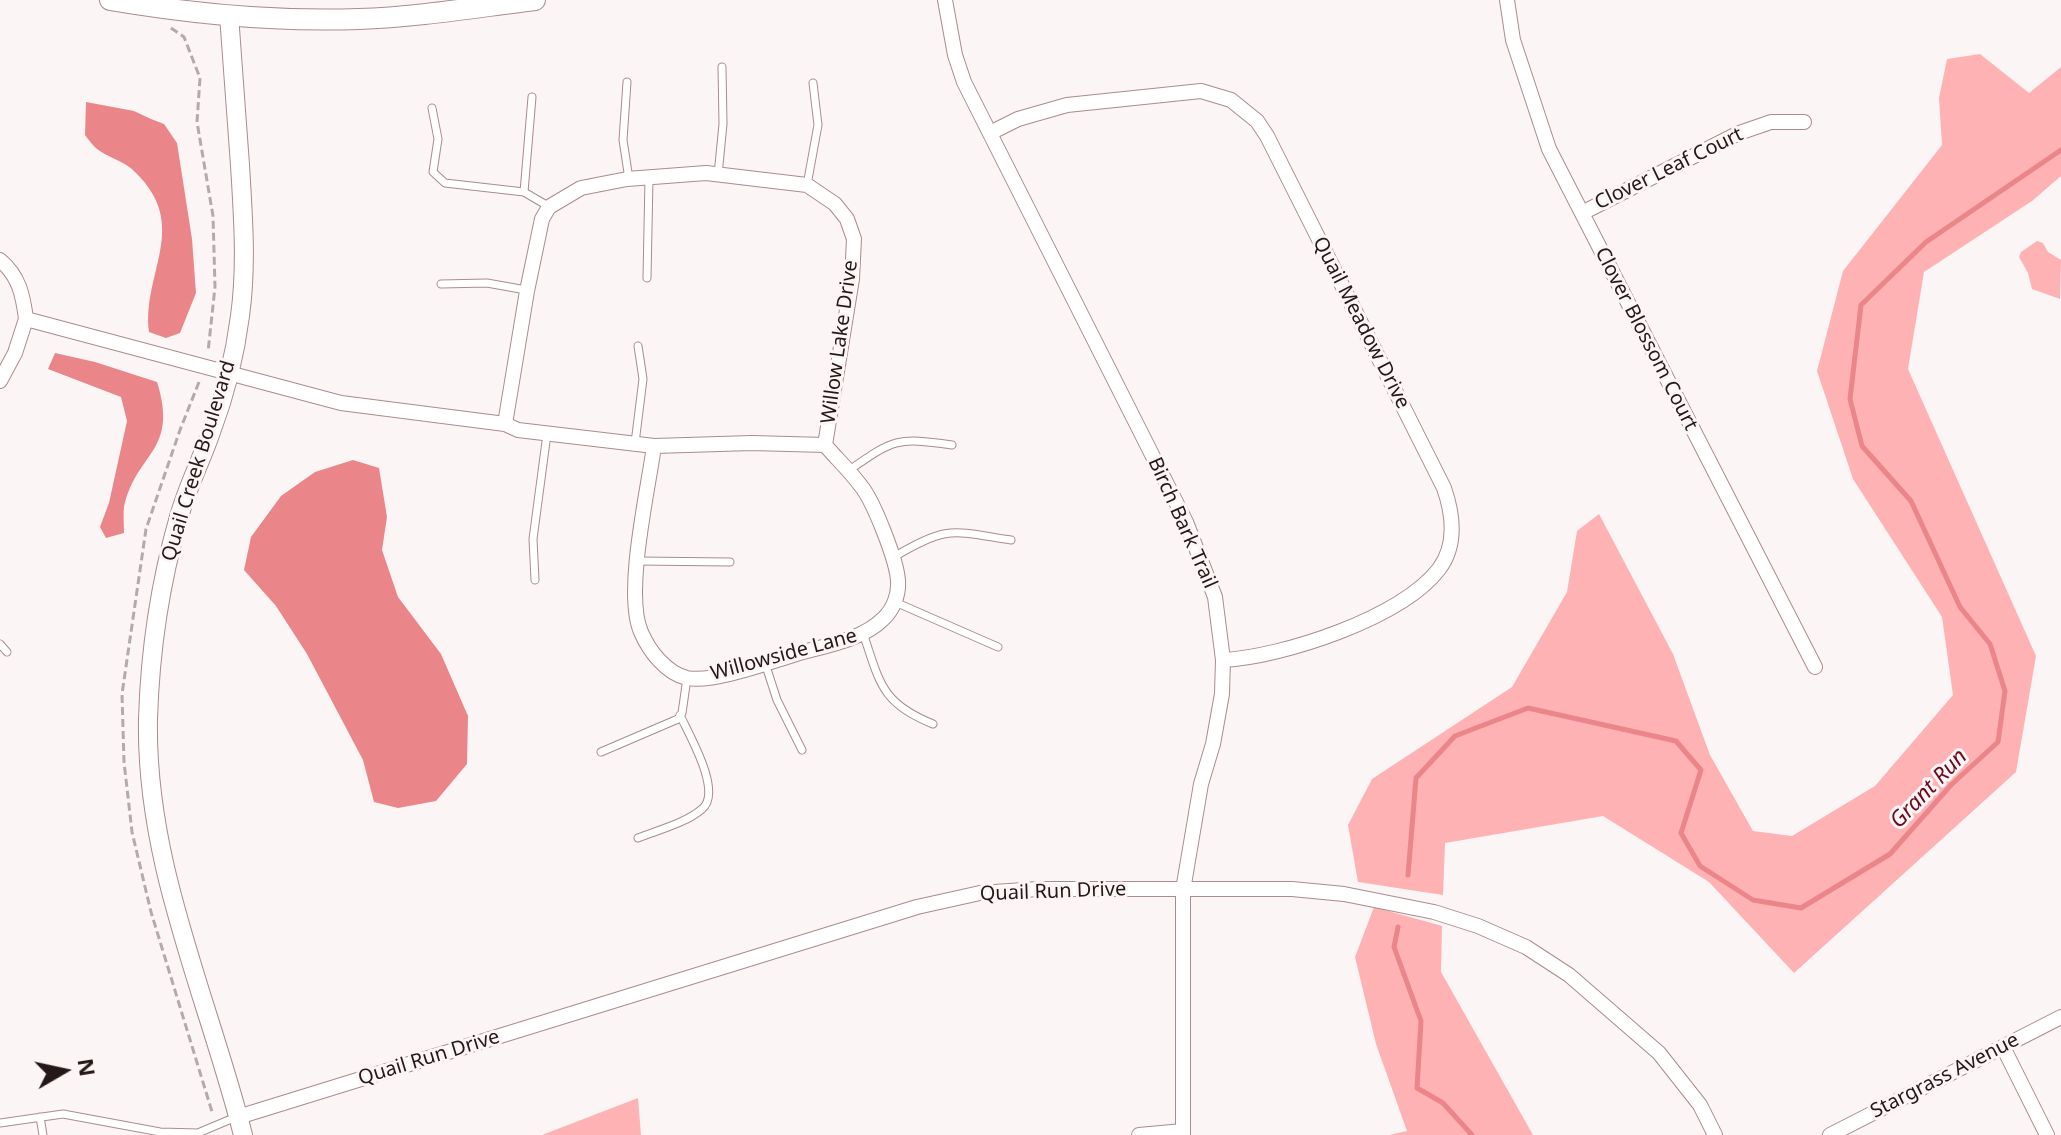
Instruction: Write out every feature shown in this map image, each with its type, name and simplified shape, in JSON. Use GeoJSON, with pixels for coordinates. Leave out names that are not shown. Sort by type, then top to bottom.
{"type":"FeatureCollection","features":[{"type":"Feature","properties":{"kind":"main road"},"geometry":{"type":"LineString","coordinates":[[110,0],[172,11],[231,7],[323,20],[363,19],[491,2],[535,0]]}},
{"type":"Feature","properties":{"kind":"street","name":"Birch Bark Trail"},"geometry":{"type":"LineString","coordinates":[[945,0],[955,55],[964,82],[1186,522],[1215,597],[1223,660],[1222,694],[1213,744],[1201,784],[1183,890],[1183,1133]]}},
{"type":"Feature","properties":{"kind":"street","name":"Clover Blossom Court"},"geometry":{"type":"LineString","coordinates":[[1507,0],[1513,40],[1549,149],[1815,667]]}},
{"type":"Feature","properties":{"kind":"street","name":"Quail Creek Boulevard"},"geometry":{"type":"LineString","coordinates":[[231,7],[245,253],[240,315],[229,373],[212,431],[180,514],[163,578],[148,720],[150,774],[158,840],[185,946],[241,1126]]}},
{"type":"Feature","properties":{"kind":"street","name":"Quail Meadow Drive"},"geometry":{"type":"LineString","coordinates":[[990,133],[1043,110],[1184,91],[1217,95],[1246,110],[1267,136],[1444,488],[1451,508],[1449,548],[1439,569],[1408,598],[1330,637],[1252,658],[1223,660]]}},
{"type":"Feature","properties":{"kind":"street","name":"Clover Leaf Court"},"geometry":{"type":"LineString","coordinates":[[1582,213],[1739,133],[1771,122],[1804,122]]}},
{"type":"Feature","properties":{"kind":"street"},"geometry":{"type":"LineString","coordinates":[[505,424],[527,291],[542,219],[549,207],[581,188],[629,179],[718,175],[807,185]]}},
{"type":"Feature","properties":{"kind":"street","name":"Willow Lake Drive"},"geometry":{"type":"LineString","coordinates":[[26,319],[341,403],[505,424],[518,430],[635,445],[825,445],[852,279],[854,239],[847,219],[835,204],[807,185]]}},
{"type":"Feature","properties":{"kind":"street"},"geometry":{"type":"LineString","coordinates":[[0,260],[16,278],[23,295],[26,319],[15,353],[0,381]]}},
{"type":"Feature","properties":{"kind":"street"},"geometry":{"type":"LineString","coordinates":[[825,445],[863,488],[892,558],[898,580],[895,602]]}},
{"type":"Feature","properties":{"kind":"street","name":"Willowside Lane"},"geometry":{"type":"LineString","coordinates":[[654,446],[635,600],[640,630],[652,652],[670,670],[687,678],[705,677],[765,663],[863,633],[885,618],[895,602]]}},
{"type":"Feature","properties":{"kind":"street","name":"Quail Run Drive"},"geometry":{"type":"LineString","coordinates":[[241,1126],[917,907],[980,893],[1038,889],[1292,889],[1344,894],[1434,912],[1478,926],[1526,947],[1569,975],[1659,1053],[1700,1105],[1715,1135]]}},
{"type":"Feature","properties":{"kind":"street","name":"Stargrass Avenue"},"geometry":{"type":"LineString","coordinates":[[1830,1135],[2061,1017]]}},
{"type":"Feature","properties":{"kind":"street"},"geometry":{"type":"LineString","coordinates":[[2003,1047],[2047,1135]]}},
{"type":"Feature","properties":{"kind":"street"},"geometry":{"type":"LineString","coordinates":[[1139,1135],[1183,1133]]}},
{"type":"Feature","properties":{"kind":"lane"},"geometry":{"type":"LineString","coordinates":[[718,175],[723,124],[722,67]]}},
{"type":"Feature","properties":{"kind":"lane"},"geometry":{"type":"LineString","coordinates":[[627,82],[623,140],[629,179]]}},
{"type":"Feature","properties":{"kind":"lane"},"geometry":{"type":"LineString","coordinates":[[807,185],[818,125],[813,83]]}},
{"type":"Feature","properties":{"kind":"lane"},"geometry":{"type":"LineString","coordinates":[[524,192],[532,97]]}},
{"type":"Feature","properties":{"kind":"lane"},"geometry":{"type":"LineString","coordinates":[[432,108],[438,139],[433,164],[438,179],[445,183],[524,192],[549,207]]}},
{"type":"Feature","properties":{"kind":"lane"},"geometry":{"type":"LineString","coordinates":[[647,278],[649,178]]}},
{"type":"Feature","properties":{"kind":"lane"},"geometry":{"type":"LineString","coordinates":[[441,284],[487,283],[527,291]]}},
{"type":"Feature","properties":{"kind":"lane"},"geometry":{"type":"LineString","coordinates":[[635,445],[643,379],[638,346]]}},
{"type":"Feature","properties":{"kind":"lane"},"geometry":{"type":"LineString","coordinates":[[535,580],[532,549],[547,434]]}},
{"type":"Feature","properties":{"kind":"lane"},"geometry":{"type":"LineString","coordinates":[[848,471],[887,444],[904,440],[952,445]]}},
{"type":"Feature","properties":{"kind":"lane"},"geometry":{"type":"LineString","coordinates":[[892,558],[921,541],[953,531],[1011,540]]}},
{"type":"Feature","properties":{"kind":"lane"},"geometry":{"type":"LineString","coordinates":[[638,561],[730,562]]}},
{"type":"Feature","properties":{"kind":"lane"},"geometry":{"type":"LineString","coordinates":[[895,602],[998,647]]}},
{"type":"Feature","properties":{"kind":"lane"},"geometry":{"type":"LineString","coordinates":[[863,633],[878,677],[896,705],[908,714],[933,724]]}},
{"type":"Feature","properties":{"kind":"lane"},"geometry":{"type":"LineString","coordinates":[[0,644],[7,652]]}},
{"type":"Feature","properties":{"kind":"lane"},"geometry":{"type":"LineString","coordinates":[[765,663],[777,700],[802,750]]}},
{"type":"Feature","properties":{"kind":"lane"},"geometry":{"type":"LineString","coordinates":[[601,752],[678,719],[687,678]]}},
{"type":"Feature","properties":{"kind":"lane"},"geometry":{"type":"LineString","coordinates":[[638,838],[705,808],[709,799],[707,777],[680,715]]}},
{"type":"Feature","properties":{"kind":"lane"},"geometry":{"type":"LineString","coordinates":[[0,1123],[63,1114],[160,1132],[198,1133],[241,1126]]}},
{"type":"Feature","properties":{"kind":"lane"},"geometry":{"type":"LineString","coordinates":[[40,1117],[43,1135]]}},
{"type":"Feature","properties":{"kind":"shaded area"},"geometry":{"type":"Polygon","coordinates":[[[1980,54],[2029,93],[2061,67],[2061,176],[2032,201],[1924,272],[1908,369],[2036,656],[2016,772],[1794,973],[1709,882],[1603,816],[1445,843],[1443,895],[1358,882],[1348,825],[1372,779],[1512,687],[1567,592],[1577,531],[1599,514],[1673,654],[1710,755],[1753,831],[1792,836],[1875,786],[1953,695],[1942,617],[1853,479],[1817,371],[1843,271],[1942,145],[1939,98],[1947,59],[1980,54]]]}},
{"type":"Feature","properties":{"kind":"shaded area"},"geometry":{"type":"Polygon","coordinates":[[[86,102],[134,111],[164,124],[177,143],[192,239],[196,293],[180,333],[166,338],[149,332],[149,310],[162,231],[160,211],[151,192],[135,172],[97,149],[85,135],[86,102]]]}},
{"type":"Feature","properties":{"kind":"shaded area"},"geometry":{"type":"Polygon","coordinates":[[[2037,241],[2061,260],[2060,299],[2032,289],[2019,257],[2021,252],[2037,241]]]}},
{"type":"Feature","properties":{"kind":"shaded area"},"geometry":{"type":"Polygon","coordinates":[[[55,353],[157,382],[163,423],[153,450],[130,489],[124,507],[124,533],[106,538],[100,527],[109,503],[127,421],[121,397],[48,369],[55,353]]]}},
{"type":"Feature","properties":{"kind":"shaded area"},"geometry":{"type":"Polygon","coordinates":[[[353,460],[379,468],[387,517],[382,550],[398,597],[441,654],[468,716],[467,764],[436,801],[398,808],[374,802],[363,760],[307,654],[276,606],[244,570],[251,537],[281,496],[315,472],[353,460]]]}},
{"type":"Feature","properties":{"kind":"shaded area"},"geometry":{"type":"Polygon","coordinates":[[[1374,907],[1442,926],[1441,972],[1533,1135],[1389,1135],[1407,1131],[1376,1044],[1355,957],[1374,907]]]}},
{"type":"Feature","properties":{"kind":"shaded area"},"geometry":{"type":"Polygon","coordinates":[[[638,1098],[641,1135],[542,1135],[638,1098]]]}},
{"type":"Feature","properties":{"kind":"waterway","name":"Grant Run"},"geometry":{"type":"LineString","coordinates":[[1408,875],[1416,778],[1455,736],[1528,708],[1676,741],[1701,770],[1681,833],[1700,866],[1753,900],[1801,908],[1890,854],[1951,785],[1998,742],[2005,691],[1990,644],[1960,607],[1911,501],[1862,446],[1850,399],[1861,305],[1926,242],[2061,150]]}},
{"type":"Feature","properties":{"kind":"waterway","name":"Grant Run"},"geometry":{"type":"LineString","coordinates":[[1398,927],[1394,947],[1421,1021],[1417,1088],[1443,1103],[1472,1135]]}}]}
